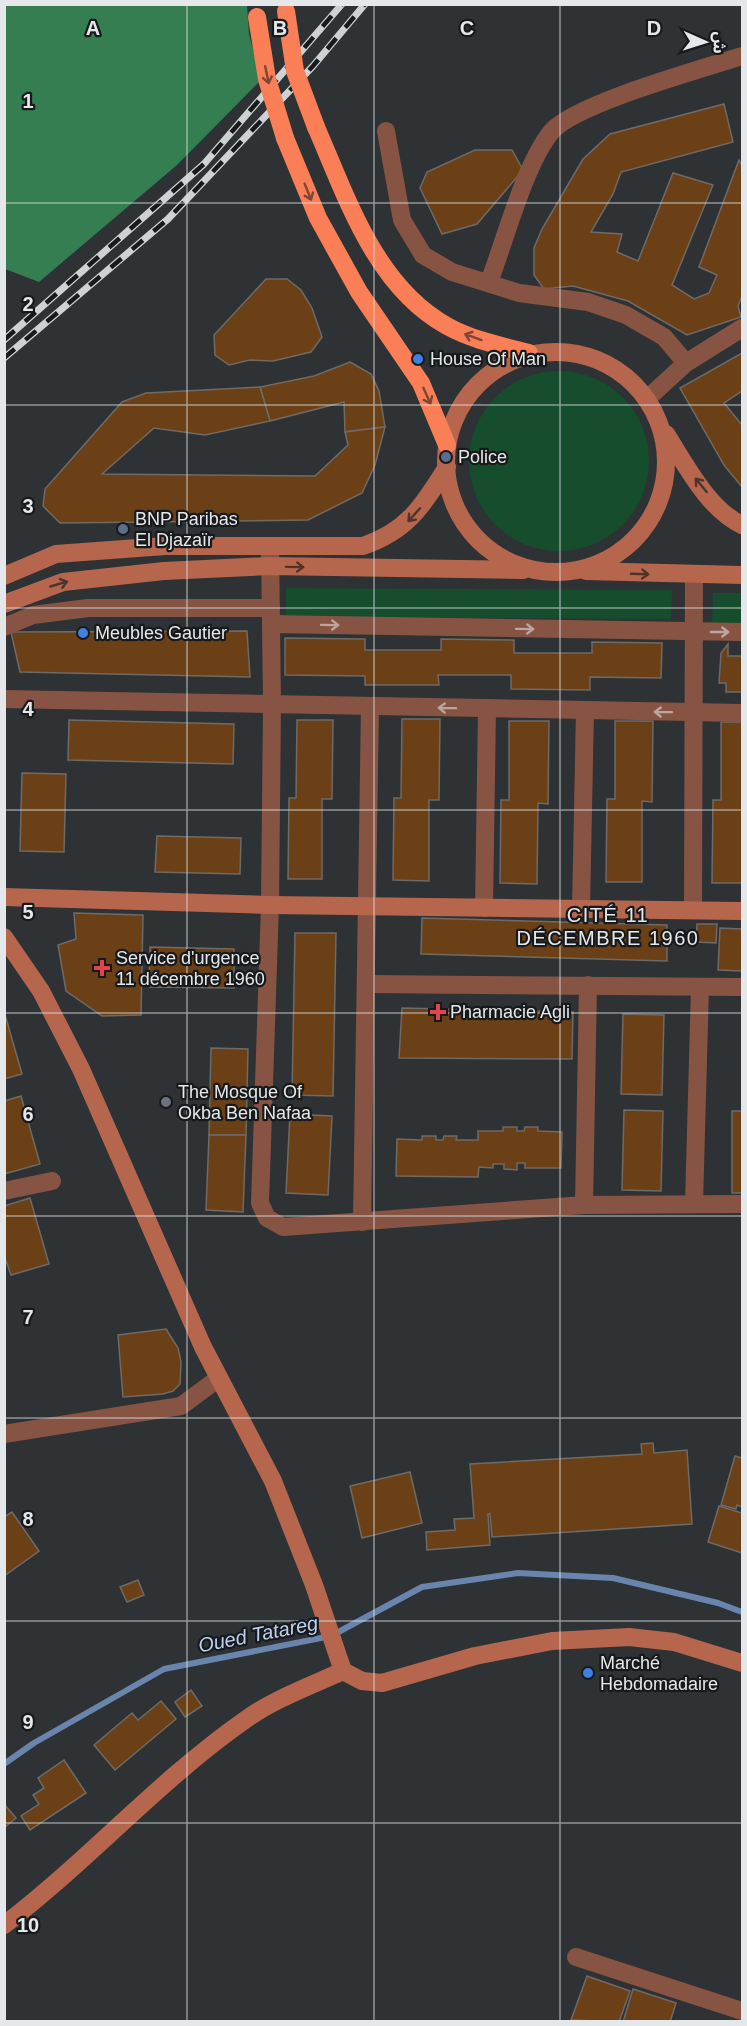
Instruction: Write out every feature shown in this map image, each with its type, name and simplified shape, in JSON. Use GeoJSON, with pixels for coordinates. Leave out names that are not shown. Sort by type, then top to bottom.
{"type":"FeatureCollection","features":[{"type":"Feature","properties":{"kind":"highway"},"geometry":{"type":"LineString","coordinates":[[286,8],[295,71],[316,127],[360,229],[395,280],[419,306],[446,326],[472,338],[530,354]]}},
{"type":"Feature","properties":{"kind":"highway"},"geometry":{"type":"LineString","coordinates":[[257,11],[267,79],[285,138],[318,218],[359,292],[421,383],[447,445]]}},
{"type":"Feature","properties":{"kind":"street"},"geometry":{"type":"LineString","coordinates":[[489,282],[532,164],[553,130],[583,110],[742,56]]}},
{"type":"Feature","properties":{"kind":"street"},"geometry":{"type":"LineString","coordinates":[[386,130],[402,220],[423,255],[452,272],[519,293],[588,302],[627,315],[664,337],[686,363]]}},
{"type":"Feature","properties":{"kind":"street"},"geometry":{"type":"LineString","coordinates":[[648,398],[686,363],[742,328]]}},
{"type":"Feature","properties":{"kind":"street"},"geometry":{"type":"LineString","coordinates":[[742,525],[728,518],[696,479],[662,429],[648,398],[625,374],[596,357],[563,351],[530,354],[500,366],[475,387],[456,414],[447,445],[447,481],[459,515],[480,543],[511,563],[545,573],[581,570],[742,575]]}},
{"type":"Feature","properties":{"kind":"street"},"geometry":{"type":"LineString","coordinates":[[581,570],[615,556],[642,532],[656,508],[660,500],[667,465],[662,429]]}},
{"type":"Feature","properties":{"kind":"street"},"geometry":{"type":"LineString","coordinates":[[4,576],[56,554],[165,546],[363,546],[381,540],[411,519],[447,467]]}},
{"type":"Feature","properties":{"kind":"street"},"geometry":{"type":"LineString","coordinates":[[270,546],[272,705],[270,905],[260,1203],[267,1218],[283,1227],[584,1204],[742,1204]]}},
{"type":"Feature","properties":{"kind":"street"},"geometry":{"type":"LineString","coordinates":[[4,604],[63,582],[164,571],[269,566],[533,569]]}},
{"type":"Feature","properties":{"kind":"street"},"geometry":{"type":"LineString","coordinates":[[693,910],[694,575]]}},
{"type":"Feature","properties":{"kind":"street"},"geometry":{"type":"LineString","coordinates":[[4,627],[33,615],[88,608],[742,632]]}},
{"type":"Feature","properties":{"kind":"street"},"geometry":{"type":"LineString","coordinates":[[4,699],[742,713]]}},
{"type":"Feature","properties":{"kind":"street"},"geometry":{"type":"LineString","coordinates":[[362,1222],[370,706]]}},
{"type":"Feature","properties":{"kind":"street"},"geometry":{"type":"LineString","coordinates":[[483,908],[487,709]]}},
{"type":"Feature","properties":{"kind":"street"},"geometry":{"type":"LineString","coordinates":[[581,909],[585,710]]}},
{"type":"Feature","properties":{"kind":"street"},"geometry":{"type":"LineString","coordinates":[[4,897],[270,905],[742,911]]}},
{"type":"Feature","properties":{"kind":"street"},"geometry":{"type":"LineString","coordinates":[[4,937],[41,991],[81,1069],[203,1347],[288,1514],[343,1671],[362,1681],[382,1683],[475,1656],[552,1641],[629,1637],[674,1642],[742,1663]]}},
{"type":"Feature","properties":{"kind":"street"},"geometry":{"type":"LineString","coordinates":[[366,984],[742,987]]}},
{"type":"Feature","properties":{"kind":"street"},"geometry":{"type":"LineString","coordinates":[[584,1204],[588,985]]}},
{"type":"Feature","properties":{"kind":"street"},"geometry":{"type":"LineString","coordinates":[[694,1204],[700,987]]}},
{"type":"Feature","properties":{"kind":"street"},"geometry":{"type":"LineString","coordinates":[[4,1191],[52,1181]]}},
{"type":"Feature","properties":{"kind":"street"},"geometry":{"type":"LineString","coordinates":[[4,1434],[181,1406],[219,1378]]}},
{"type":"Feature","properties":{"kind":"street"},"geometry":{"type":"LineString","coordinates":[[4,1925],[161,1788],[245,1720],[287,1696],[343,1671]]}},
{"type":"Feature","properties":{"kind":"street"},"geometry":{"type":"LineString","coordinates":[[576,1957],[742,2011]]}},
{"type":"Feature","properties":{"kind":"green space"},"geometry":{"type":"Polygon","coordinates":[[[4,5],[247,5],[249,34],[261,80],[177,165],[39,282],[5,269],[4,5]]]}},
{"type":"Feature","properties":{"kind":"green space"},"geometry":{"type":"Polygon","coordinates":[[[559,371],[593,378],[622,398],[642,427],[649,461],[642,495],[622,524],[593,544],[559,551],[525,544],[496,524],[476,495],[469,461],[476,427],[496,398],[525,378],[559,371]]]}},
{"type":"Feature","properties":{"kind":"green space"},"geometry":{"type":"Polygon","coordinates":[[[286,588],[672,590],[671,619],[286,617],[286,588]]]}},
{"type":"Feature","properties":{"kind":"green space"},"geometry":{"type":"Polygon","coordinates":[[[713,593],[742,593],[742,623],[712,623],[713,593]]]}},
{"type":"Feature","properties":{"kind":"building"},"geometry":{"type":"Polygon","coordinates":[[[724,104],[733,142],[621,172],[613,194],[591,232],[622,234],[617,252],[638,261],[673,173],[713,185],[672,285],[694,299],[709,293],[717,275],[699,267],[739,160],[742,166],[742,296],[738,306],[741,317],[687,335],[628,301],[573,286],[544,289],[534,275],[534,248],[542,229],[583,159],[610,134],[724,104]]]}},
{"type":"Feature","properties":{"kind":"building"},"geometry":{"type":"Polygon","coordinates":[[[475,150],[512,150],[523,170],[477,224],[442,234],[420,188],[427,172],[475,150]]]}},
{"type":"Feature","properties":{"kind":"building"},"geometry":{"type":"Polygon","coordinates":[[[266,279],[287,279],[301,290],[312,308],[322,337],[311,352],[273,361],[250,360],[229,365],[215,355],[214,335],[266,279]]]}},
{"type":"Feature","properties":{"kind":"building"},"geometry":{"type":"Polygon","coordinates":[[[742,353],[742,391],[724,403],[742,425],[742,487],[724,465],[680,388],[742,353]]]}},
{"type":"Feature","properties":{"kind":"building"},"geometry":{"type":"Polygon","coordinates":[[[350,362],[371,374],[379,391],[385,427],[345,432],[344,402],[270,421],[260,387],[314,376],[350,362]]]}},
{"type":"Feature","properties":{"kind":"building"},"geometry":{"type":"Polygon","coordinates":[[[260,387],[270,421],[205,435],[154,428],[102,474],[315,476],[348,445],[345,432],[385,427],[375,465],[362,493],[308,520],[60,523],[43,506],[45,489],[122,402],[146,393],[260,387]]]}},
{"type":"Feature","properties":{"kind":"building"},"geometry":{"type":"Polygon","coordinates":[[[247,631],[250,677],[20,672],[11,632],[247,631]]]}},
{"type":"Feature","properties":{"kind":"building"},"geometry":{"type":"Polygon","coordinates":[[[285,638],[365,639],[365,650],[441,650],[441,639],[514,640],[514,653],[592,653],[592,642],[662,643],[661,678],[590,677],[590,690],[511,689],[511,675],[438,675],[439,685],[365,685],[365,676],[285,675],[285,638]]]}},
{"type":"Feature","properties":{"kind":"building"},"geometry":{"type":"Polygon","coordinates":[[[728,644],[728,656],[742,656],[742,692],[726,692],[726,683],[719,683],[721,653],[728,644]]]}},
{"type":"Feature","properties":{"kind":"building"},"geometry":{"type":"Polygon","coordinates":[[[402,719],[440,719],[439,800],[429,800],[429,881],[393,880],[394,798],[401,798],[402,719]]]}},
{"type":"Feature","properties":{"kind":"building"},"geometry":{"type":"Polygon","coordinates":[[[69,720],[234,724],[233,764],[68,760],[69,720]]]}},
{"type":"Feature","properties":{"kind":"building"},"geometry":{"type":"Polygon","coordinates":[[[297,720],[333,720],[332,799],[322,799],[322,879],[288,879],[289,798],[296,798],[297,720]]]}},
{"type":"Feature","properties":{"kind":"building"},"geometry":{"type":"Polygon","coordinates":[[[509,721],[549,721],[548,804],[538,803],[537,884],[500,883],[501,800],[509,800],[509,721]]]}},
{"type":"Feature","properties":{"kind":"building"},"geometry":{"type":"Polygon","coordinates":[[[615,721],[653,721],[652,802],[642,801],[642,882],[606,882],[607,799],[615,799],[615,721]]]}},
{"type":"Feature","properties":{"kind":"building"},"geometry":{"type":"Polygon","coordinates":[[[721,722],[742,722],[742,883],[712,883],[713,800],[721,800],[721,722]]]}},
{"type":"Feature","properties":{"kind":"building"},"geometry":{"type":"Polygon","coordinates":[[[22,773],[66,774],[64,852],[20,851],[22,773]]]}},
{"type":"Feature","properties":{"kind":"building"},"geometry":{"type":"Polygon","coordinates":[[[157,836],[241,838],[240,874],[155,872],[157,836]]]}},
{"type":"Feature","properties":{"kind":"building","name":"Service d'urgence 11 décembre 1960"},"geometry":{"type":"Polygon","coordinates":[[[74,913],[143,915],[141,1015],[102,1016],[66,991],[58,945],[76,939],[74,913]]]}},
{"type":"Feature","properties":{"kind":"building"},"geometry":{"type":"Polygon","coordinates":[[[422,918],[667,925],[667,961],[421,954],[422,918]]]}},
{"type":"Feature","properties":{"kind":"building"},"geometry":{"type":"Polygon","coordinates":[[[697,924],[717,924],[716,943],[696,942],[697,924]]]}},
{"type":"Feature","properties":{"kind":"building"},"geometry":{"type":"Polygon","coordinates":[[[720,928],[742,929],[742,971],[718,970],[720,928]]]}},
{"type":"Feature","properties":{"kind":"building"},"geometry":{"type":"Polygon","coordinates":[[[295,933],[336,933],[333,1096],[292,1095],[295,933]]]}},
{"type":"Feature","properties":{"kind":"building"},"geometry":{"type":"Polygon","coordinates":[[[150,947],[234,949],[234,988],[149,987],[150,947]]]}},
{"type":"Feature","properties":{"kind":"building"},"geometry":{"type":"Polygon","coordinates":[[[402,1008],[573,1012],[572,1059],[399,1058],[402,1008]]]}},
{"type":"Feature","properties":{"kind":"building"},"geometry":{"type":"Polygon","coordinates":[[[4,1011],[22,1074],[4,1079],[4,1011]]]}},
{"type":"Feature","properties":{"kind":"building"},"geometry":{"type":"Polygon","coordinates":[[[623,1014],[664,1015],[662,1095],[621,1094],[623,1014]]]}},
{"type":"Feature","properties":{"kind":"building"},"geometry":{"type":"Polygon","coordinates":[[[211,1048],[248,1049],[246,1135],[209,1135],[211,1048]]]}},
{"type":"Feature","properties":{"kind":"building"},"geometry":{"type":"Polygon","coordinates":[[[21,1096],[40,1164],[4,1174],[4,1101],[21,1096]]]}},
{"type":"Feature","properties":{"kind":"building"},"geometry":{"type":"Polygon","coordinates":[[[624,1110],[663,1111],[661,1191],[622,1190],[624,1110]]]}},
{"type":"Feature","properties":{"kind":"building"},"geometry":{"type":"Polygon","coordinates":[[[732,1111],[742,1111],[742,1193],[732,1193],[732,1111]]]}},
{"type":"Feature","properties":{"kind":"building"},"geometry":{"type":"Polygon","coordinates":[[[290,1114],[332,1116],[328,1195],[286,1193],[290,1114]]]}},
{"type":"Feature","properties":{"kind":"building"},"geometry":{"type":"Polygon","coordinates":[[[503,1127],[517,1127],[517,1131],[524,1131],[525,1127],[538,1127],[538,1131],[562,1132],[561,1168],[525,1168],[525,1163],[517,1163],[517,1170],[504,1169],[504,1164],[493,1164],[493,1168],[479,1167],[478,1177],[396,1176],[397,1139],[422,1140],[422,1136],[436,1136],[436,1140],[443,1140],[444,1136],[457,1136],[456,1140],[478,1140],[478,1131],[503,1131],[503,1127]]]}},
{"type":"Feature","properties":{"kind":"building"},"geometry":{"type":"Polygon","coordinates":[[[209,1135],[246,1135],[243,1212],[206,1210],[209,1135]]]}},
{"type":"Feature","properties":{"kind":"building"},"geometry":{"type":"Polygon","coordinates":[[[30,1198],[49,1264],[11,1275],[4,1255],[4,1206],[30,1198]]]}},
{"type":"Feature","properties":{"kind":"building"},"geometry":{"type":"Polygon","coordinates":[[[166,1329],[178,1348],[181,1362],[180,1384],[173,1391],[163,1394],[123,1397],[118,1335],[166,1329]]]}},
{"type":"Feature","properties":{"kind":"building"},"geometry":{"type":"Polygon","coordinates":[[[653,1443],[654,1453],[687,1450],[692,1524],[492,1537],[490,1514],[488,1514],[490,1545],[427,1550],[426,1532],[455,1530],[454,1519],[474,1518],[470,1464],[642,1454],[641,1444],[653,1443]]]}},
{"type":"Feature","properties":{"kind":"building"},"geometry":{"type":"Polygon","coordinates":[[[735,1456],[742,1458],[742,1507],[737,1505],[736,1509],[721,1505],[735,1456]]]}},
{"type":"Feature","properties":{"kind":"building"},"geometry":{"type":"Polygon","coordinates":[[[410,1472],[422,1523],[362,1538],[350,1486],[410,1472]]]}},
{"type":"Feature","properties":{"kind":"building"},"geometry":{"type":"Polygon","coordinates":[[[719,1506],[742,1513],[742,1553],[708,1542],[719,1506]]]}},
{"type":"Feature","properties":{"kind":"building"},"geometry":{"type":"Polygon","coordinates":[[[12,1512],[39,1551],[4,1576],[4,1517],[12,1512]]]}},
{"type":"Feature","properties":{"kind":"building"},"geometry":{"type":"Polygon","coordinates":[[[138,1580],[144,1595],[127,1602],[120,1587],[138,1580]]]}},
{"type":"Feature","properties":{"kind":"building"},"geometry":{"type":"Polygon","coordinates":[[[191,1690],[202,1706],[185,1717],[175,1702],[191,1690]]]}},
{"type":"Feature","properties":{"kind":"building"},"geometry":{"type":"Polygon","coordinates":[[[161,1701],[176,1719],[115,1770],[94,1745],[132,1713],[138,1720],[161,1701]]]}},
{"type":"Feature","properties":{"kind":"building"},"geometry":{"type":"Polygon","coordinates":[[[64,1760],[86,1793],[30,1830],[21,1816],[39,1804],[33,1795],[44,1788],[38,1778],[64,1760]]]}},
{"type":"Feature","properties":{"kind":"building"},"geometry":{"type":"Polygon","coordinates":[[[4,1804],[16,1818],[4,1828],[4,1804]]]}},
{"type":"Feature","properties":{"kind":"building"},"geometry":{"type":"Polygon","coordinates":[[[587,1976],[630,1991],[619,2022],[571,2020],[587,1976]]]}},
{"type":"Feature","properties":{"kind":"building"},"geometry":{"type":"Polygon","coordinates":[[[633,1989],[676,2003],[670,2022],[623,2022],[633,1989]]]}},
{"type":"Feature","properties":{"kind":"waterway","name":"Oued Tatareg"},"geometry":{"type":"LineString","coordinates":[[4,1764],[34,1743],[164,1669],[331,1636],[422,1587],[518,1573],[613,1578],[718,1603],[742,1612]]}},
{"type":"Feature","properties":{"kind":"railway"},"geometry":{"type":"LineString","coordinates":[[4,340],[204,164],[342,4]]}},
{"type":"Feature","properties":{"kind":"railway"},"geometry":{"type":"LineString","coordinates":[[4,358],[168,219],[313,66],[365,4]]}},
{"type":"Feature","properties":{"kind":"place","name":"House Of Man"},"geometry":{"type":"Point","coordinates":[418,359]}},
{"type":"Feature","properties":{"kind":"place","name":"Police"},"geometry":{"type":"Point","coordinates":[446,457]}},
{"type":"Feature","properties":{"kind":"place","name":"BNP Paribas El Djazaïr"},"geometry":{"type":"Point","coordinates":[123,529]}},
{"type":"Feature","properties":{"kind":"place","name":"Meubles Gautier"},"geometry":{"type":"Point","coordinates":[83,633]}},
{"type":"Feature","properties":{"kind":"place","name":"Service d'urgence 11 décembre 1960"},"geometry":{"type":"Point","coordinates":[102,968]}},
{"type":"Feature","properties":{"kind":"place","name":"Pharmacie Agli"},"geometry":{"type":"Point","coordinates":[438,1012]}},
{"type":"Feature","properties":{"kind":"place","name":"The Mosque Of Okba Ben Nafaa"},"geometry":{"type":"Point","coordinates":[166,1102]}},
{"type":"Feature","properties":{"kind":"place","name":"Marché Hebdomadaire"},"geometry":{"type":"Point","coordinates":[588,1673]}},
{"type":"Feature","properties":{"kind":"district","name":"CITÉ 11 DÉCEMBRE 1960"},"geometry":{"type":"Point","coordinates":[608,926]}}]}
